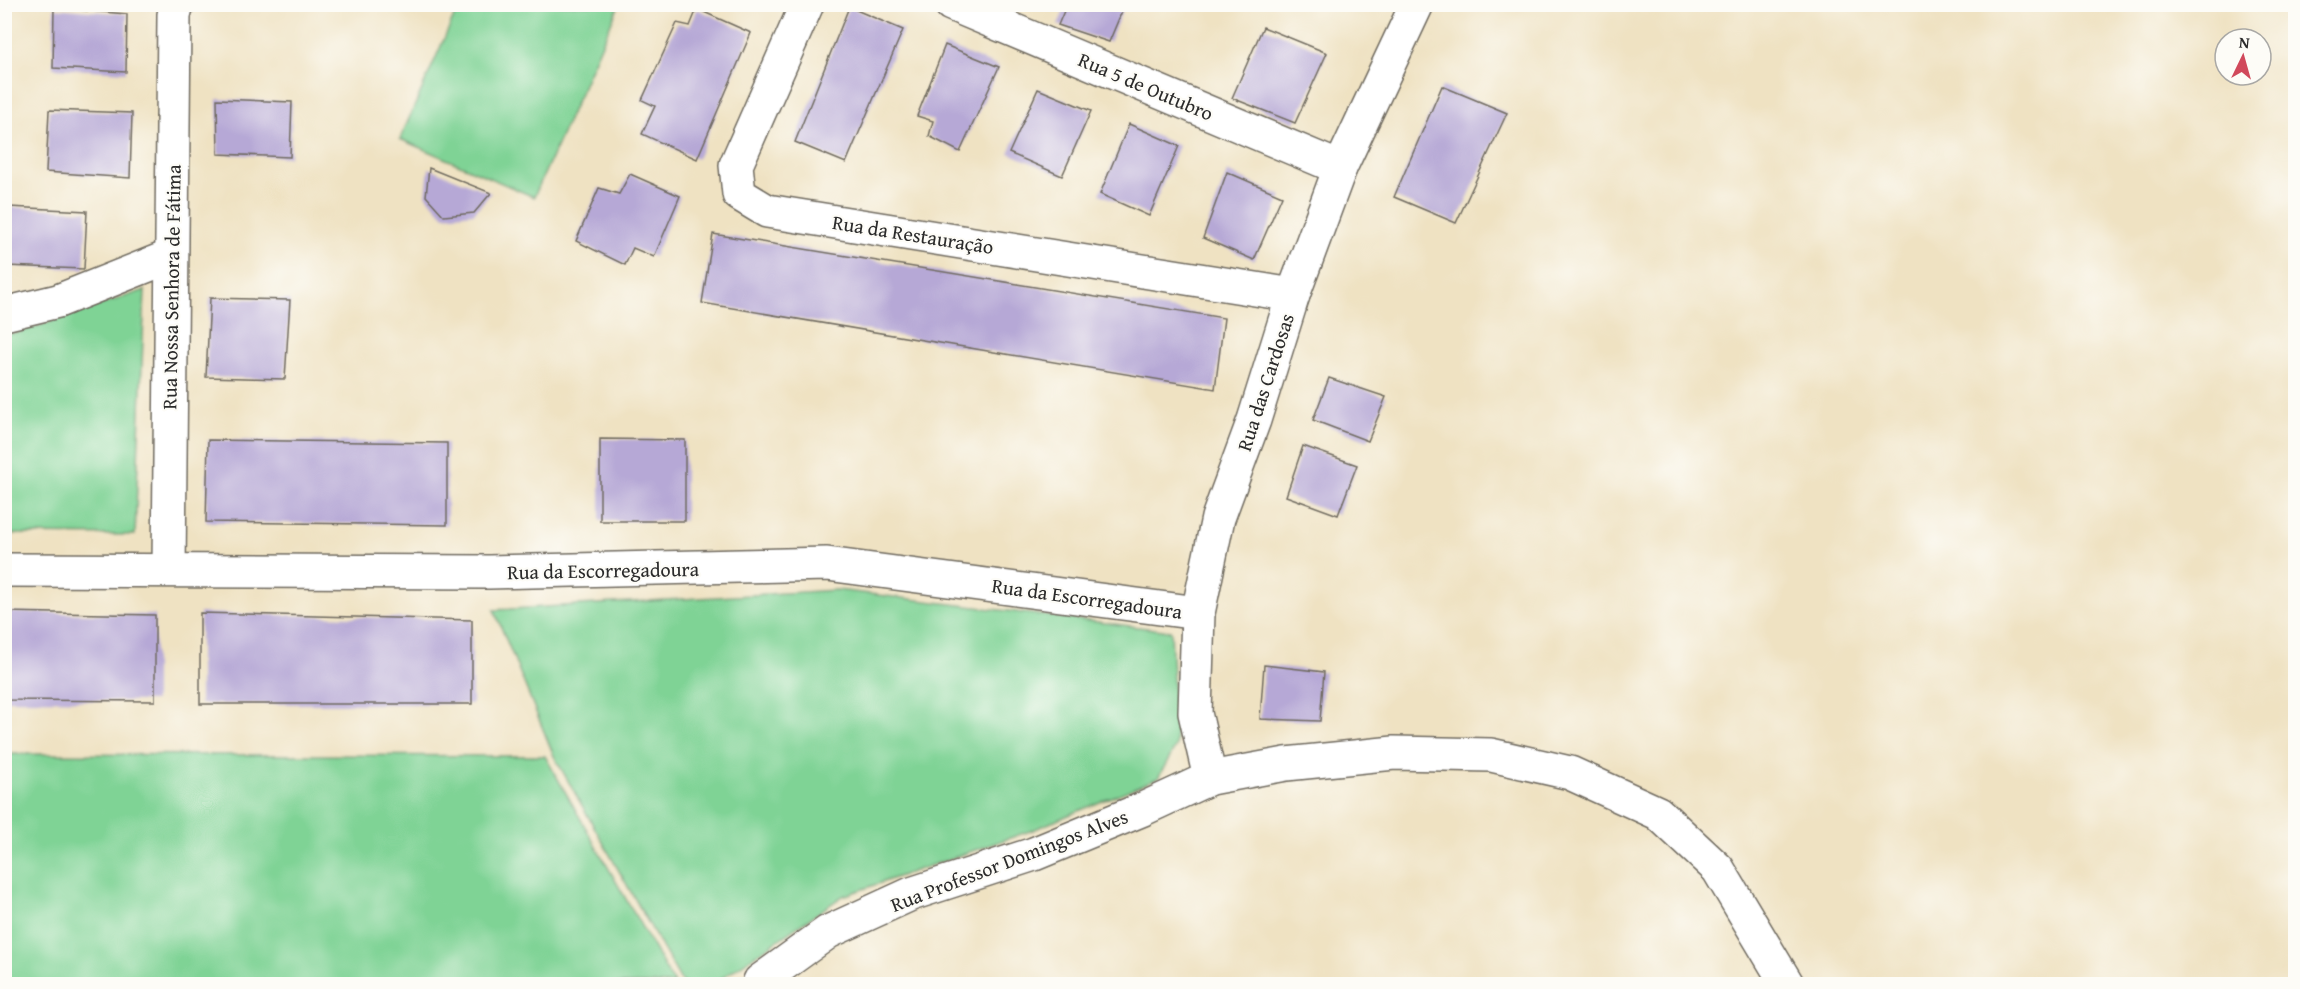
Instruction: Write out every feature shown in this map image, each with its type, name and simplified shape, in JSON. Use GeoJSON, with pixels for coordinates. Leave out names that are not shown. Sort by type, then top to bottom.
{"type":"FeatureCollection","features":[{"type":"Feature","properties":{"kind":"street","name":"Rua Nossa Senhora de Fátima"},"geometry":{"type":"LineString","coordinates":[[169,570],[174,15],[177,4]]}},
{"type":"Feature","properties":{"kind":"street","name":"Rua da Restauração"},"geometry":{"type":"LineString","coordinates":[[807,4],[736,165],[739,194],[767,211],[1293,295]]}},
{"type":"Feature","properties":{"kind":"street","name":"Rua 5 de Outubro"},"geometry":{"type":"LineString","coordinates":[[951,4],[1340,168]]}},
{"type":"Feature","properties":{"kind":"street","name":"Rua das Cardosas"},"geometry":{"type":"LineString","coordinates":[[1210,778],[1196,713],[1198,613],[1218,518],[1254,420],[1293,295],[1340,168],[1417,4]]}},
{"type":"Feature","properties":{"kind":"street"},"geometry":{"type":"LineString","coordinates":[[4,314],[58,301],[171,256]]}},
{"type":"Feature","properties":{"kind":"street","name":"Rua da Escorregadoura"},"geometry":{"type":"LineString","coordinates":[[4,570],[489,572],[827,564],[1198,613]]}},
{"type":"Feature","properties":{"kind":"street","name":"Rua Professor Domingos Alves"},"geometry":{"type":"LineString","coordinates":[[759,984],[760,981],[838,927],[911,894],[1034,854],[1143,809],[1210,778],[1286,764],[1394,753],[1491,755],[1570,773],[1658,813],[1718,869],[1787,984]]}},
{"type":"Feature","properties":{"kind":"green space"},"geometry":{"type":"Polygon","coordinates":[[[459,5],[619,5],[534,197],[400,139],[459,5]]]}},
{"type":"Feature","properties":{"kind":"green space"},"geometry":{"type":"Polygon","coordinates":[[[145,290],[135,535],[5,534],[5,334],[17,333],[145,290]]]}},
{"type":"Feature","properties":{"kind":"green space"},"geometry":{"type":"Polygon","coordinates":[[[837,590],[1171,631],[1176,746],[1158,778],[1033,830],[843,896],[713,984],[683,984],[554,756],[494,610],[837,590]]]}},
{"type":"Feature","properties":{"kind":"green space"},"geometry":{"type":"Polygon","coordinates":[[[5,754],[545,756],[674,984],[5,984],[5,754]]]}},
{"type":"Feature","properties":{"kind":"building"},"geometry":{"type":"Polygon","coordinates":[[[1067,4],[1125,4],[1109,42],[1058,25],[1067,4]]]}},
{"type":"Feature","properties":{"kind":"building"},"geometry":{"type":"Polygon","coordinates":[[[849,7],[903,30],[846,163],[795,142],[849,7]]]}},
{"type":"Feature","properties":{"kind":"building"},"geometry":{"type":"Polygon","coordinates":[[[54,8],[127,14],[126,72],[53,68],[54,8]]]}},
{"type":"Feature","properties":{"kind":"building"},"geometry":{"type":"Polygon","coordinates":[[[697,9],[751,33],[697,159],[642,134],[655,106],[642,100],[677,23],[690,26],[697,9]]]}},
{"type":"Feature","properties":{"kind":"building"},"geometry":{"type":"Polygon","coordinates":[[[1263,27],[1327,53],[1295,123],[1232,98],[1263,27]]]}},
{"type":"Feature","properties":{"kind":"building"},"geometry":{"type":"Polygon","coordinates":[[[945,45],[999,67],[960,152],[929,136],[933,121],[917,116],[945,45]]]}},
{"type":"Feature","properties":{"kind":"building"},"geometry":{"type":"Polygon","coordinates":[[[1442,86],[1507,113],[1456,223],[1394,197],[1442,86]]]}},
{"type":"Feature","properties":{"kind":"building"},"geometry":{"type":"Polygon","coordinates":[[[1038,89],[1091,111],[1062,176],[1009,153],[1038,89]]]}},
{"type":"Feature","properties":{"kind":"building"},"geometry":{"type":"Polygon","coordinates":[[[217,99],[292,102],[290,157],[218,154],[217,99]]]}},
{"type":"Feature","properties":{"kind":"building"},"geometry":{"type":"Polygon","coordinates":[[[49,110],[132,113],[130,178],[46,172],[49,110]]]}},
{"type":"Feature","properties":{"kind":"building"},"geometry":{"type":"Polygon","coordinates":[[[1129,124],[1179,146],[1149,216],[1100,194],[1129,124]]]}},
{"type":"Feature","properties":{"kind":"building"},"geometry":{"type":"Polygon","coordinates":[[[429,168],[491,193],[474,213],[444,216],[426,196],[429,168]]]}},
{"type":"Feature","properties":{"kind":"building"},"geometry":{"type":"Polygon","coordinates":[[[1227,172],[1282,196],[1254,260],[1203,238],[1227,172]]]}},
{"type":"Feature","properties":{"kind":"building"},"geometry":{"type":"Polygon","coordinates":[[[630,174],[680,196],[654,257],[633,248],[625,265],[576,241],[599,188],[619,194],[630,174]]]}},
{"type":"Feature","properties":{"kind":"building"},"geometry":{"type":"Polygon","coordinates":[[[9,207],[87,211],[84,269],[6,266],[9,207]]]}},
{"type":"Feature","properties":{"kind":"building"},"geometry":{"type":"Polygon","coordinates":[[[713,234],[1224,318],[1215,389],[702,303],[713,234]]]}},
{"type":"Feature","properties":{"kind":"building"},"geometry":{"type":"Polygon","coordinates":[[[210,298],[290,300],[285,379],[206,377],[210,298]]]}},
{"type":"Feature","properties":{"kind":"building"},"geometry":{"type":"Polygon","coordinates":[[[1329,378],[1386,397],[1368,441],[1313,420],[1329,378]]]}},
{"type":"Feature","properties":{"kind":"building"},"geometry":{"type":"Polygon","coordinates":[[[600,439],[685,440],[685,521],[600,521],[600,439]]]}},
{"type":"Feature","properties":{"kind":"building"},"geometry":{"type":"Polygon","coordinates":[[[208,440],[447,443],[447,525],[206,522],[208,440]]]}},
{"type":"Feature","properties":{"kind":"building"},"geometry":{"type":"Polygon","coordinates":[[[1303,446],[1357,465],[1338,515],[1286,496],[1303,446]]]}},
{"type":"Feature","properties":{"kind":"building"},"geometry":{"type":"Polygon","coordinates":[[[4,612],[155,615],[155,701],[4,700],[4,612]]]}},
{"type":"Feature","properties":{"kind":"building"},"geometry":{"type":"Polygon","coordinates":[[[200,613],[472,620],[472,704],[200,704],[200,613]]]}},
{"type":"Feature","properties":{"kind":"building"},"geometry":{"type":"Polygon","coordinates":[[[1264,665],[1324,672],[1320,721],[1260,719],[1264,665]]]}}]}
